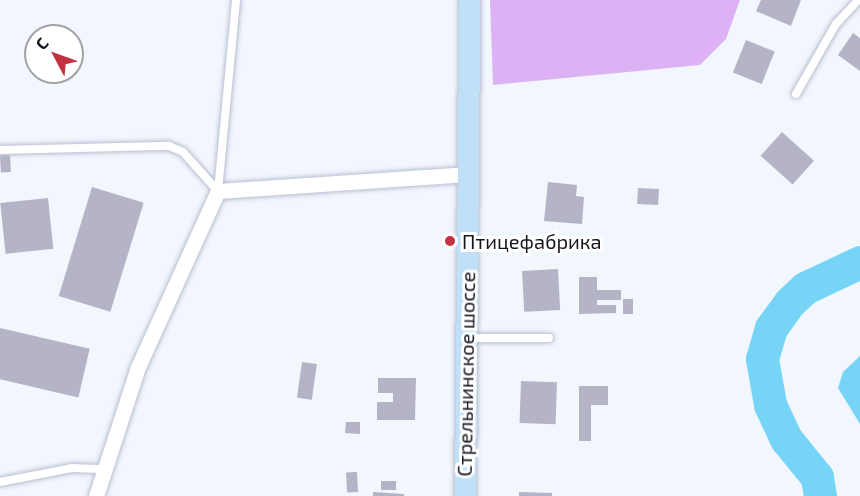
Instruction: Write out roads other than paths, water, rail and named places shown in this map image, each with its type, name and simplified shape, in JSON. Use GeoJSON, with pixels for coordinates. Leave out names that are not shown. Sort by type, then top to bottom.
{"type":"FeatureCollection","features":[{"type":"Feature","properties":{"kind":"main road","name":"Стрельнинское шоссе"},"geometry":{"type":"LineString","coordinates":[[465,496],[469,0]]}},
{"type":"Feature","properties":{"kind":"street"},"geometry":{"type":"LineString","coordinates":[[96,496],[138,367],[218,191],[468,174]]}},
{"type":"Feature","properties":{"kind":"lane"},"geometry":{"type":"LineString","coordinates":[[218,191],[236,0]]}},
{"type":"Feature","properties":{"kind":"lane"},"geometry":{"type":"LineString","coordinates":[[796,94],[836,24],[858,0]]}},
{"type":"Feature","properties":{"kind":"lane"},"geometry":{"type":"LineString","coordinates":[[0,150],[170,146],[183,152],[218,191]]}},
{"type":"Feature","properties":{"kind":"lane"},"geometry":{"type":"LineString","coordinates":[[466,338],[549,338]]}},
{"type":"Feature","properties":{"kind":"lane"},"geometry":{"type":"LineString","coordinates":[[0,482],[72,468],[105,469]]}},
{"type":"Feature","properties":{"kind":"water"},"geometry":{"type":"Polygon","coordinates":[[[860,356],[860,424],[838,388],[843,372],[860,356]]]}},
{"type":"Feature","properties":{"kind":"waterway"},"geometry":{"type":"LineString","coordinates":[[820,496],[817,477],[786,439],[770,404],[762,359],[771,328],[790,302],[805,288],[860,262]]}},
{"type":"Feature","properties":{"kind":"place","name":"Птицефабрика"},"geometry":{"type":"Point","coordinates":[450,241]}}]}
